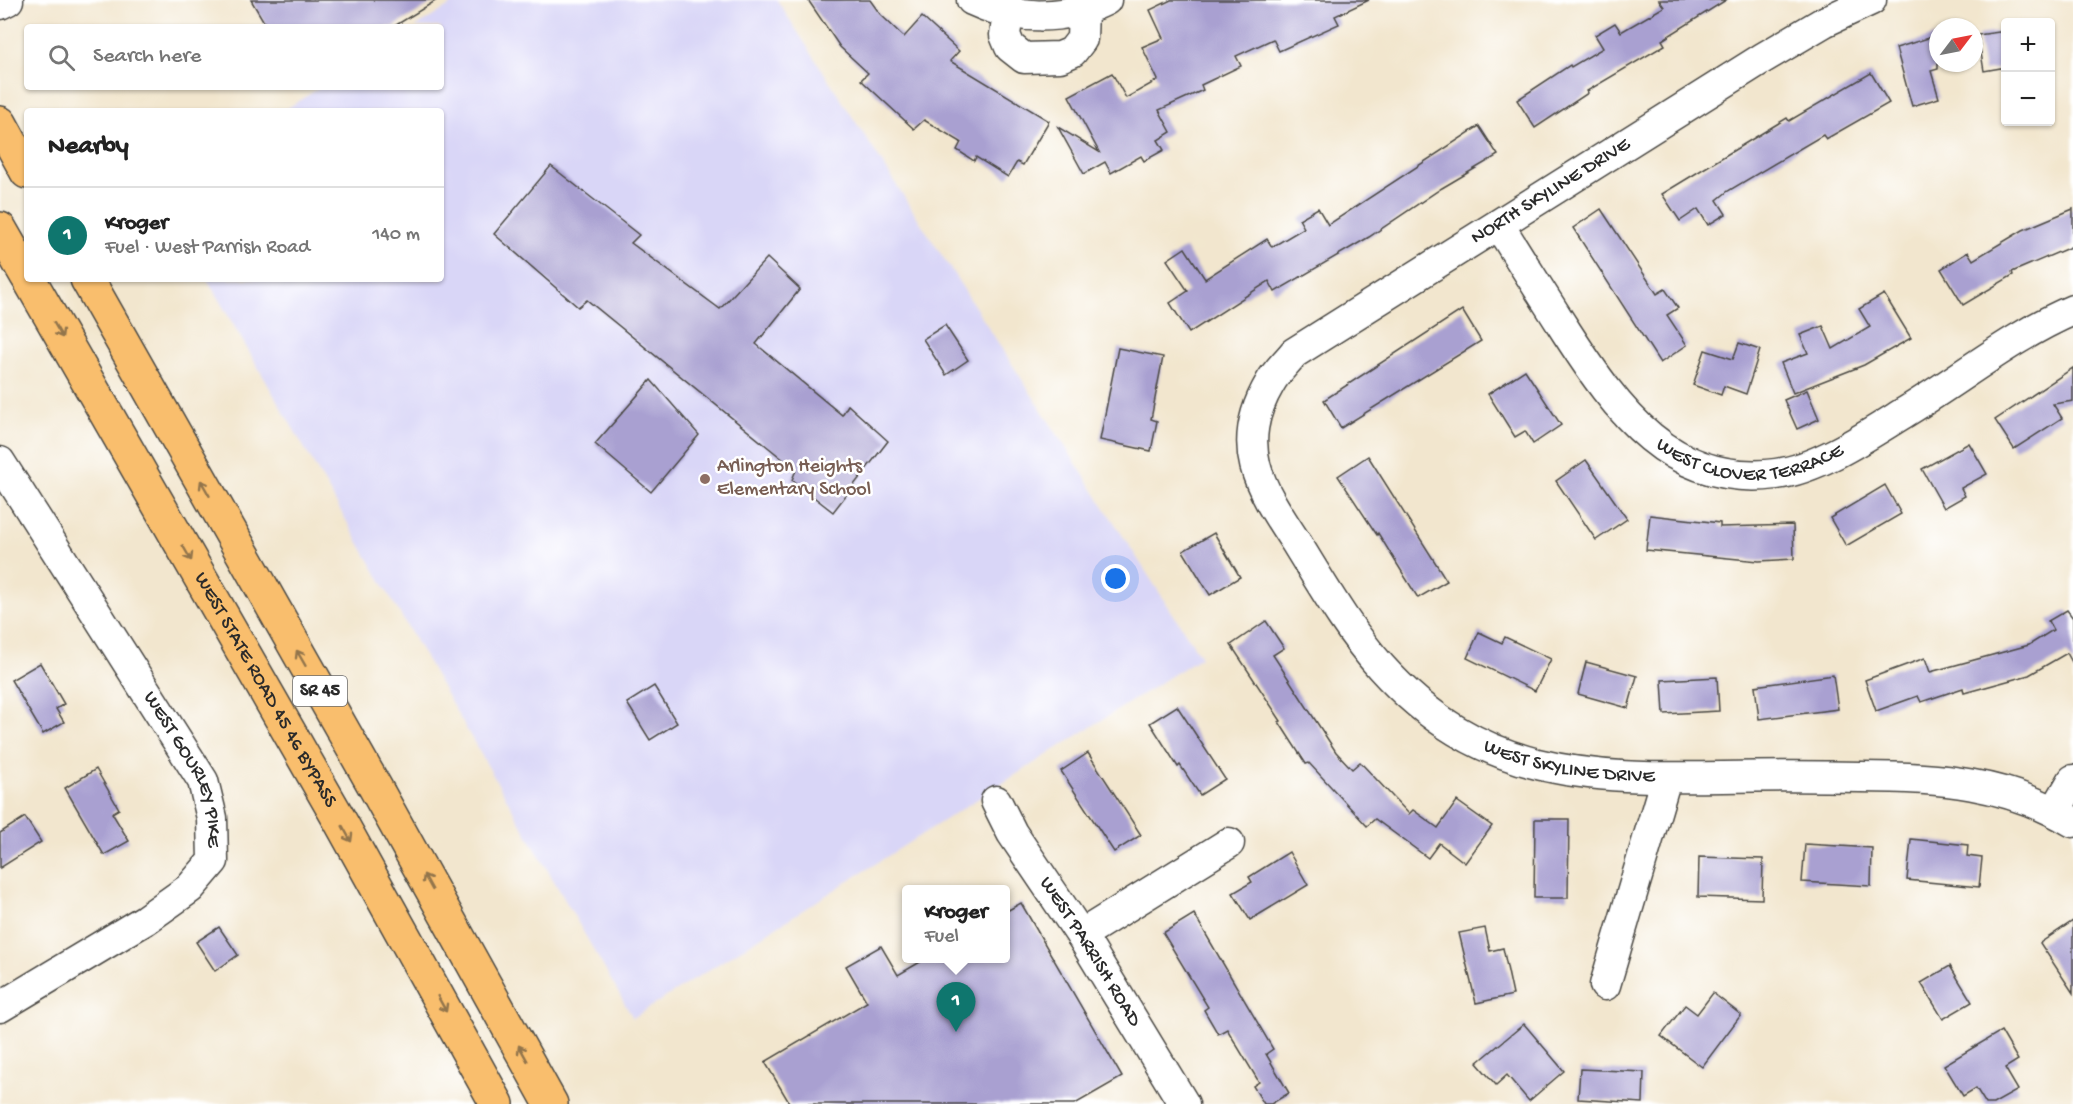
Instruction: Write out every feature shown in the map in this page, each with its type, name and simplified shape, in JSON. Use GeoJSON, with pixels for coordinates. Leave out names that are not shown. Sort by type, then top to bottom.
{"type":"FeatureCollection","features":[{"type":"Feature","properties":{"kind":"highway"},"geometry":{"type":"LineString","coordinates":[[0,123],[24,167]]}},
{"type":"Feature","properties":{"kind":"highway","name":"WEST STATE ROAD 45 46 BYPASS"},"geometry":{"type":"LineString","coordinates":[[0,229],[24,270]]}},
{"type":"Feature","properties":{"kind":"highway","name":"WEST STATE ROAD 45 46 BYPASS"},"geometry":{"type":"LineString","coordinates":[[31,282],[389,908],[497,1104]]}},
{"type":"Feature","properties":{"kind":"highway","name":"SR 45"},"geometry":{"type":"LineString","coordinates":[[89,282],[551,1104]]}},
{"type":"Feature","properties":{"kind":"highway"},"geometry":{"type":"LineString","coordinates":[[245,656],[292,688],[307,694],[323,696]]}},
{"type":"Feature","properties":{"kind":"street"},"geometry":{"type":"LineString","coordinates":[[0,5],[8,0]]}},
{"type":"Feature","properties":{"kind":"street"},"geometry":{"type":"LineString","coordinates":[[972,0],[1008,13],[1042,16],[1095,4]]}},
{"type":"Feature","properties":{"kind":"street","name":"NORTH SKYLINE DRIVE"},"geometry":{"type":"LineString","coordinates":[[1255,412],[1270,381],[1294,353],[1763,58],[1824,22],[1871,0]]}},
{"type":"Feature","properties":{"kind":"street"},"geometry":{"type":"LineString","coordinates":[[1008,13],[1005,35],[1010,47],[1024,58],[1060,57],[1072,52],[1083,39],[1095,4]]}},
{"type":"Feature","properties":{"kind":"street","name":"WEST CLOVER TERRACE"},"geometry":{"type":"LineString","coordinates":[[1499,225],[1584,359],[1620,409],[1664,448],[1693,463],[1720,472],[1750,475],[1777,474],[1837,453],[1932,396],[2019,339],[2054,318],[2073,310]]}},
{"type":"Feature","properties":{"kind":"street","name":"WEST SKYLINE DRIVE"},"geometry":{"type":"LineString","coordinates":[[1255,412],[1251,441],[1257,475],[1266,495],[1347,623],[1379,665],[1401,688],[1448,726],[1493,750],[1545,767],[1607,776],[1878,777],[1942,780],[1986,786],[2018,795],[2064,817]]}},
{"type":"Feature","properties":{"kind":"street","name":"WEST GOURLEY PIKE"},"geometry":{"type":"LineString","coordinates":[[0,462],[203,781],[212,818],[213,861],[190,888],[145,920],[0,1007]]}},
{"type":"Feature","properties":{"kind":"street"},"geometry":{"type":"LineString","coordinates":[[1605,986],[1666,778]]}},
{"type":"Feature","properties":{"kind":"street"},"geometry":{"type":"LineString","coordinates":[[2064,817],[2073,780]]}},
{"type":"Feature","properties":{"kind":"street","name":"WEST PARRISH ROAD"},"geometry":{"type":"LineString","coordinates":[[996,801],[1012,833],[1081,935],[1184,1104]]}},
{"type":"Feature","properties":{"kind":"street"},"geometry":{"type":"LineString","coordinates":[[1081,935],[1229,843]]}},
{"type":"Feature","properties":{"kind":"shaded area","name":"Arlington Heights Elementary School"},"geometry":{"type":"Polygon","coordinates":[[[459,0],[777,0],[1201,657],[633,1018],[209,282],[444,282],[444,108],[288,108],[316,90],[444,90],[444,24],[421,24],[459,0]]]}},
{"type":"Feature","properties":{"kind":"building"},"geometry":{"type":"Polygon","coordinates":[[[251,0],[437,0],[398,24],[265,24],[251,0]]]}},
{"type":"Feature","properties":{"kind":"building"},"geometry":{"type":"Polygon","coordinates":[[[808,0],[870,0],[880,14],[904,37],[922,17],[959,51],[950,61],[1049,121],[1023,165],[1017,162],[1008,177],[976,157],[974,161],[957,150],[961,142],[924,120],[914,129],[861,80],[868,73],[840,47],[808,0]]]}},
{"type":"Feature","properties":{"kind":"building"},"geometry":{"type":"Polygon","coordinates":[[[1171,0],[1369,0],[1335,16],[1339,24],[1279,51],[1273,39],[1236,56],[1241,66],[1201,85],[1203,90],[1159,110],[1171,132],[1158,140],[1164,150],[1144,161],[1141,156],[1111,173],[1105,162],[1084,174],[1058,127],[1099,152],[1069,96],[1112,73],[1126,98],[1158,80],[1142,47],[1163,38],[1150,10],[1171,0]]]}},
{"type":"Feature","properties":{"kind":"building"},"geometry":{"type":"Polygon","coordinates":[[[1659,0],[1726,0],[1662,40],[1665,45],[1587,91],[1588,93],[1535,128],[1517,100],[1570,65],[1571,67],[1603,48],[1595,35],[1615,23],[1621,32],[1664,7],[1659,0]]]}},
{"type":"Feature","properties":{"kind":"building"},"geometry":{"type":"Polygon","coordinates":[[[2001,32],[2001,68],[1984,71],[1983,34],[2001,32]]]}},
{"type":"Feature","properties":{"kind":"building"},"geometry":{"type":"Polygon","coordinates":[[[1929,38],[1929,72],[1931,72],[1939,98],[1912,106],[1896,48],[1929,38]]]}},
{"type":"Feature","properties":{"kind":"building"},"geometry":{"type":"Polygon","coordinates":[[[1871,73],[1889,103],[1826,139],[1823,135],[1728,191],[1717,200],[1726,214],[1708,225],[1698,209],[1680,221],[1662,194],[1787,118],[1789,121],[1871,73]]]}},
{"type":"Feature","properties":{"kind":"building"},"geometry":{"type":"Polygon","coordinates":[[[1479,126],[1498,155],[1442,188],[1369,237],[1275,292],[1269,281],[1189,333],[1170,303],[1188,291],[1167,260],[1185,248],[1205,279],[1267,239],[1272,247],[1304,228],[1299,219],[1318,208],[1328,225],[1479,126]]]}},
{"type":"Feature","properties":{"kind":"building"},"geometry":{"type":"Polygon","coordinates":[[[551,166],[639,235],[631,243],[720,309],[767,258],[800,289],[756,344],[842,415],[848,405],[888,441],[833,512],[792,480],[796,470],[587,300],[578,307],[494,234],[551,166]]]}},
{"type":"Feature","properties":{"kind":"building"},"geometry":{"type":"Polygon","coordinates":[[[1601,209],[1657,294],[1665,289],[1678,308],[1667,315],[1687,345],[1660,363],[1573,228],[1601,209]]]}},
{"type":"Feature","properties":{"kind":"building"},"geometry":{"type":"Polygon","coordinates":[[[2073,209],[2073,246],[2012,272],[2013,275],[1963,305],[1941,269],[1968,252],[1973,260],[2023,230],[2073,209]]]}},
{"type":"Feature","properties":{"kind":"building"},"geometry":{"type":"Polygon","coordinates":[[[1884,294],[1911,338],[1864,365],[1793,393],[1781,363],[1808,353],[1800,335],[1823,326],[1833,349],[1870,327],[1859,309],[1884,294]]]}},
{"type":"Feature","properties":{"kind":"building"},"geometry":{"type":"Polygon","coordinates":[[[1462,310],[1481,341],[1341,428],[1324,400],[1462,310]]]}},
{"type":"Feature","properties":{"kind":"building"},"geometry":{"type":"Polygon","coordinates":[[[945,325],[968,360],[946,375],[923,339],[945,325]]]}},
{"type":"Feature","properties":{"kind":"building"},"geometry":{"type":"Polygon","coordinates":[[[1739,343],[1760,350],[1746,394],[1724,386],[1721,395],[1693,385],[1705,350],[1733,359],[1739,343]]]}},
{"type":"Feature","properties":{"kind":"building"},"geometry":{"type":"Polygon","coordinates":[[[1118,348],[1163,357],[1151,419],[1157,421],[1151,451],[1100,440],[1118,348]]]}},
{"type":"Feature","properties":{"kind":"building"},"geometry":{"type":"Polygon","coordinates":[[[2073,368],[2073,401],[2053,404],[2062,418],[2014,449],[1995,420],[2073,368]]]}},
{"type":"Feature","properties":{"kind":"building"},"geometry":{"type":"Polygon","coordinates":[[[1525,370],[1561,425],[1533,444],[1525,431],[1515,437],[1488,394],[1525,370]]]}},
{"type":"Feature","properties":{"kind":"building"},"geometry":{"type":"Polygon","coordinates":[[[651,380],[699,435],[651,492],[595,444],[651,380]]]}},
{"type":"Feature","properties":{"kind":"building"},"geometry":{"type":"Polygon","coordinates":[[[1807,390],[1819,419],[1797,429],[1784,400],[1807,390]]]}},
{"type":"Feature","properties":{"kind":"building"},"geometry":{"type":"Polygon","coordinates":[[[1969,443],[1987,474],[1961,488],[1965,496],[1944,508],[1922,469],[1969,443]]]}},
{"type":"Feature","properties":{"kind":"building"},"geometry":{"type":"Polygon","coordinates":[[[1368,456],[1447,581],[1418,598],[1378,533],[1377,535],[1338,476],[1368,456]]]}},
{"type":"Feature","properties":{"kind":"building"},"geometry":{"type":"Polygon","coordinates":[[[1586,460],[1627,519],[1596,540],[1556,481],[1586,460]]]}},
{"type":"Feature","properties":{"kind":"building"},"geometry":{"type":"Polygon","coordinates":[[[1885,485],[1901,514],[1846,546],[1830,518],[1885,485]]]}},
{"type":"Feature","properties":{"kind":"building"},"geometry":{"type":"Polygon","coordinates":[[[1650,515],[1720,523],[1720,527],[1793,525],[1794,559],[1759,561],[1646,550],[1650,515]]]}},
{"type":"Feature","properties":{"kind":"building"},"geometry":{"type":"Polygon","coordinates":[[[1214,533],[1240,577],[1210,595],[1183,551],[1214,533]]]}},
{"type":"Feature","properties":{"kind":"building"},"geometry":{"type":"Polygon","coordinates":[[[2067,610],[2073,618],[2073,664],[2067,653],[2029,675],[1964,693],[1963,688],[1921,702],[1918,696],[1876,711],[1865,680],[1925,658],[1930,672],[2029,645],[2053,630],[2048,621],[2067,610]]]}},
{"type":"Feature","properties":{"kind":"building"},"geometry":{"type":"Polygon","coordinates":[[[1266,621],[1284,648],[1273,655],[1336,752],[1352,769],[1360,762],[1409,814],[1413,810],[1438,828],[1457,801],[1492,826],[1465,863],[1439,843],[1428,858],[1375,819],[1367,826],[1309,763],[1306,764],[1231,645],[1266,621]]]}},
{"type":"Feature","properties":{"kind":"building"},"geometry":{"type":"Polygon","coordinates":[[[1479,632],[1502,643],[1505,637],[1551,659],[1535,691],[1467,658],[1479,632]]]}},
{"type":"Feature","properties":{"kind":"building"},"geometry":{"type":"Polygon","coordinates":[[[1586,662],[1637,676],[1628,708],[1578,694],[1586,662]]]}},
{"type":"Feature","properties":{"kind":"building"},"geometry":{"type":"Polygon","coordinates":[[[40,663],[64,704],[56,709],[64,722],[43,734],[11,680],[40,663]]]}},
{"type":"Feature","properties":{"kind":"building"},"geometry":{"type":"Polygon","coordinates":[[[1833,675],[1838,709],[1759,719],[1755,686],[1833,675]]]}},
{"type":"Feature","properties":{"kind":"building"},"geometry":{"type":"Polygon","coordinates":[[[1717,677],[1719,711],[1664,714],[1662,680],[1717,677]]]}},
{"type":"Feature","properties":{"kind":"building"},"geometry":{"type":"Polygon","coordinates":[[[654,686],[677,723],[650,740],[627,703],[654,686]]]}},
{"type":"Feature","properties":{"kind":"building"},"geometry":{"type":"Polygon","coordinates":[[[1177,706],[1225,779],[1200,795],[1180,765],[1178,767],[1150,723],[1177,706]]]}},
{"type":"Feature","properties":{"kind":"building"},"geometry":{"type":"Polygon","coordinates":[[[1088,753],[1141,835],[1114,852],[1061,771],[1088,753]]]}},
{"type":"Feature","properties":{"kind":"building"},"geometry":{"type":"Polygon","coordinates":[[[96,769],[119,809],[112,813],[129,841],[104,855],[65,788],[96,769]]]}},
{"type":"Feature","properties":{"kind":"building"},"geometry":{"type":"Polygon","coordinates":[[[25,817],[41,842],[0,868],[0,833],[25,817]]]}},
{"type":"Feature","properties":{"kind":"building"},"geometry":{"type":"Polygon","coordinates":[[[1535,819],[1569,819],[1568,898],[1534,898],[1535,819]]]}},
{"type":"Feature","properties":{"kind":"building"},"geometry":{"type":"Polygon","coordinates":[[[1911,839],[1968,845],[1967,856],[1982,858],[1979,887],[1907,880],[1911,839]]]}},
{"type":"Feature","properties":{"kind":"building"},"geometry":{"type":"Polygon","coordinates":[[[1805,844],[1872,848],[1871,886],[1802,882],[1805,844]]]}},
{"type":"Feature","properties":{"kind":"building"},"geometry":{"type":"Polygon","coordinates":[[[1289,852],[1308,885],[1250,920],[1233,893],[1252,882],[1249,877],[1289,852]]]}},
{"type":"Feature","properties":{"kind":"building"},"geometry":{"type":"Polygon","coordinates":[[[1699,857],[1763,859],[1762,899],[1698,897],[1699,857]]]}},
{"type":"Feature","properties":{"kind":"building"},"geometry":{"type":"Polygon","coordinates":[[[1021,903],[1122,1077],[1075,1104],[790,1104],[765,1062],[867,1002],[846,966],[881,946],[898,975],[918,963],[1010,963],[1010,909],[1021,903]]]}},
{"type":"Feature","properties":{"kind":"building"},"geometry":{"type":"Polygon","coordinates":[[[1194,914],[1273,1049],[1266,1054],[1289,1093],[1271,1104],[1264,1104],[1253,1086],[1259,1082],[1227,1029],[1218,1034],[1204,1010],[1208,1007],[1163,933],[1194,914]]]}},
{"type":"Feature","properties":{"kind":"building"},"geometry":{"type":"Polygon","coordinates":[[[2073,921],[2073,993],[2040,943],[2073,921]]]}},
{"type":"Feature","properties":{"kind":"building"},"geometry":{"type":"Polygon","coordinates":[[[219,927],[238,955],[215,971],[196,942],[219,927]]]}},
{"type":"Feature","properties":{"kind":"building"},"geometry":{"type":"Polygon","coordinates":[[[1485,928],[1490,951],[1503,948],[1513,995],[1476,1003],[1459,933],[1485,928]]]}},
{"type":"Feature","properties":{"kind":"building"},"geometry":{"type":"Polygon","coordinates":[[[1950,966],[1972,1002],[1943,1019],[1921,983],[1950,966]]]}},
{"type":"Feature","properties":{"kind":"building"},"geometry":{"type":"Polygon","coordinates":[[[1713,993],[1741,1015],[1702,1067],[1661,1036],[1685,1005],[1697,1014],[1713,993]]]}},
{"type":"Feature","properties":{"kind":"building"},"geometry":{"type":"Polygon","coordinates":[[[1524,1024],[1564,1071],[1529,1101],[1507,1075],[1496,1085],[1477,1063],[1524,1024]]]}},
{"type":"Feature","properties":{"kind":"building"},"geometry":{"type":"Polygon","coordinates":[[[2001,1031],[2018,1060],[2005,1068],[2018,1090],[1993,1104],[1986,1104],[1976,1088],[1963,1096],[1944,1065],[2001,1031]]]}},
{"type":"Feature","properties":{"kind":"building"},"geometry":{"type":"Polygon","coordinates":[[[1580,1069],[1644,1072],[1643,1103],[1578,1099],[1580,1069]]]}},
{"type":"Feature","properties":{"kind":"place","name":"Arlington Heights Elementary School"},"geometry":{"type":"Point","coordinates":[705,479]}},
{"type":"Feature","properties":{"kind":"place","name":"Kroger"},"geometry":{"type":"Point","coordinates":[956,1032]}}]}
